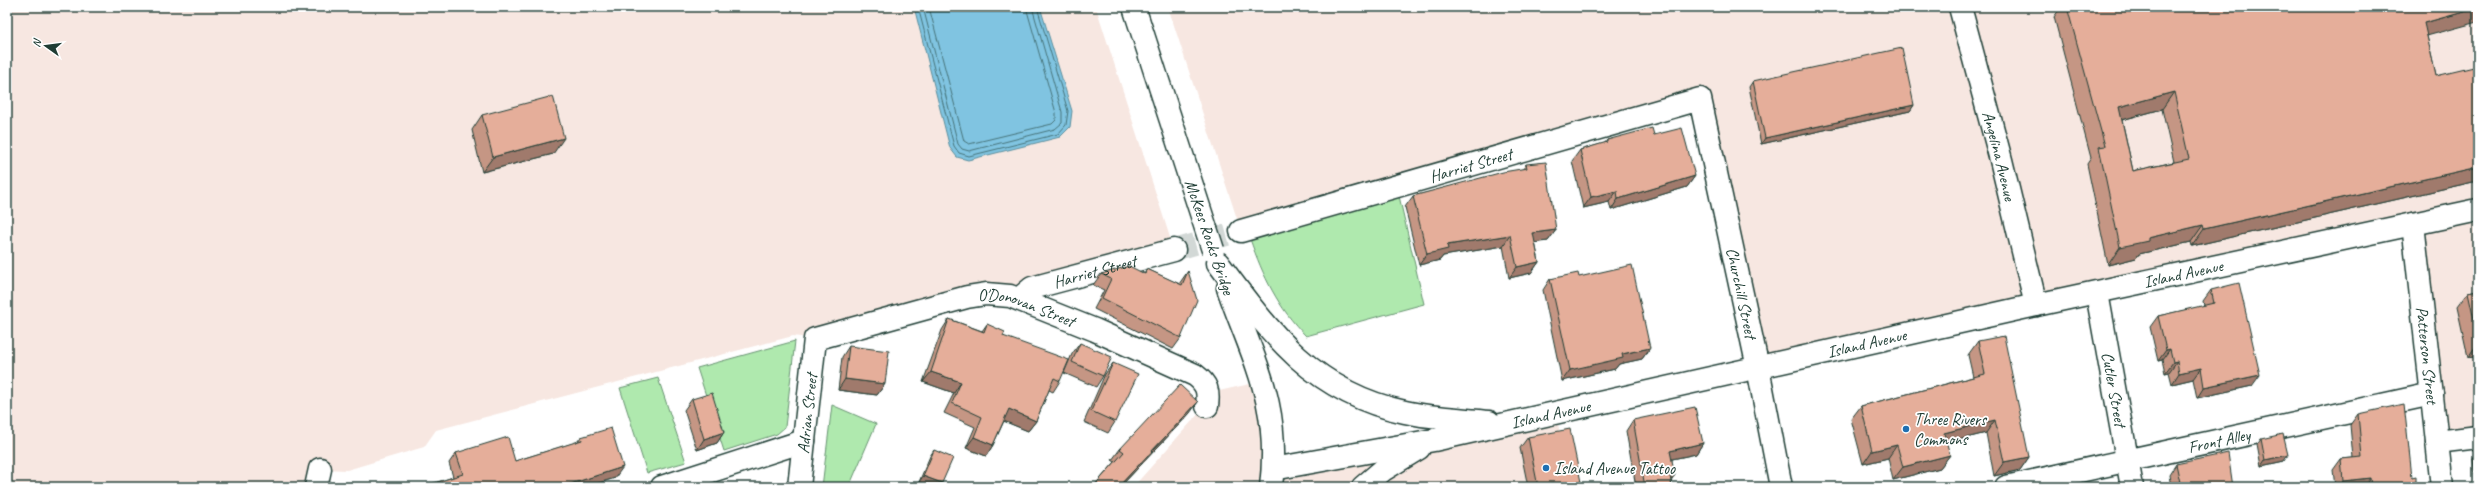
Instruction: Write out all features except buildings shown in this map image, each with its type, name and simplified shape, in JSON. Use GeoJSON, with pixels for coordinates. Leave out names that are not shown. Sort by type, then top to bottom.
{"type":"FeatureCollection","features":[{"type":"Feature","properties":{"kind":"street","name":"McKees Rocks Bridge"},"geometry":{"type":"LineString","coordinates":[[1134,7],[1216,256],[1268,400],[1272,420],[1272,478]]}},
{"type":"Feature","properties":{"kind":"street","name":"Angelina Avenue"},"geometry":{"type":"LineString","coordinates":[[1960,7],[2001,160],[2036,305]]}},
{"type":"Feature","properties":{"kind":"street","name":"Harriet Street"},"geometry":{"type":"LineString","coordinates":[[1241,231],[1700,99]]}},
{"type":"Feature","properties":{"kind":"street","name":"Churchill Street"},"geometry":{"type":"LineString","coordinates":[[1700,99],[1758,368],[1781,487]]}},
{"type":"Feature","properties":{"kind":"street","name":"Island Avenue"},"geometry":{"type":"LineString","coordinates":[[1272,478],[1434,440],[2036,305],[2478,210]]}},
{"type":"Feature","properties":{"kind":"street","name":"Patterson Street"},"geometry":{"type":"LineString","coordinates":[[2414,224],[2436,442],[2442,487]]}},
{"type":"Feature","properties":{"kind":"street","name":"Harriet Street"},"geometry":{"type":"LineString","coordinates":[[1019,299],[1032,288],[1174,250]]}},
{"type":"Feature","properties":{"kind":"street"},"geometry":{"type":"LineString","coordinates":[[1216,256],[1280,342],[1300,360],[1338,386],[1358,397],[1406,413],[1506,424]]}},
{"type":"Feature","properties":{"kind":"street","name":"Cutler Street"},"geometry":{"type":"LineString","coordinates":[[2097,293],[2132,487]]}},
{"type":"Feature","properties":{"kind":"street","name":"O'Donovan Street"},"geometry":{"type":"LineString","coordinates":[[815,339],[967,297],[1000,294],[1019,299],[1095,330],[1196,375],[1204,382],[1208,392],[1207,406]]}},
{"type":"Feature","properties":{"kind":"street","name":"Adrian Street"},"geometry":{"type":"LineString","coordinates":[[799,487],[815,339]]}},
{"type":"Feature","properties":{"kind":"street","name":"Front Alley"},"geometry":{"type":"LineString","coordinates":[[2006,487],[2432,394]]}},
{"type":"Feature","properties":{"kind":"street"},"geometry":{"type":"LineString","coordinates":[[2436,442],[2478,437]]}},
{"type":"Feature","properties":{"kind":"street"},"geometry":{"type":"LineString","coordinates":[[1363,487],[1402,457],[1434,440]]}},
{"type":"Feature","properties":{"kind":"street"},"geometry":{"type":"LineString","coordinates":[[662,487],[804,441]]}},
{"type":"Feature","properties":{"kind":"shaded area"},"geometry":{"type":"Polygon","coordinates":[[[7,7],[1096,7],[1174,250],[1010,296],[815,339],[793,336],[436,430],[424,447],[347,470],[321,469],[316,487],[7,487],[7,7]]]}},
{"type":"Feature","properties":{"kind":"shaded area"},"geometry":{"type":"Polygon","coordinates":[[[1168,7],[2478,7],[2478,437],[2437,442],[2413,225],[1758,368],[1700,99],[1241,231],[1168,7]]]}},
{"type":"Feature","properties":{"kind":"shaded area"},"geometry":{"type":"Polygon","coordinates":[[[1263,381],[1273,468],[1556,413],[1570,487],[1133,487],[1219,391],[1263,381]]]}},
{"type":"Feature","properties":{"kind":"green space"},"geometry":{"type":"Polygon","coordinates":[[[1399,196],[1424,304],[1306,336],[1287,314],[1272,291],[1260,266],[1250,239],[1399,196]]]}},
{"type":"Feature","properties":{"kind":"green space"},"geometry":{"type":"Polygon","coordinates":[[[795,341],[785,427],[777,434],[724,451],[697,368],[795,341]]]}},
{"type":"Feature","properties":{"kind":"green space"},"geometry":{"type":"Polygon","coordinates":[[[658,378],[686,462],[647,473],[620,388],[658,378]]]}},
{"type":"Feature","properties":{"kind":"green space"},"geometry":{"type":"Polygon","coordinates":[[[832,405],[876,424],[849,487],[822,487],[832,405]]]}},
{"type":"Feature","properties":{"kind":"water"},"geometry":{"type":"Polygon","coordinates":[[[914,7],[1040,7],[1072,111],[1070,127],[1060,137],[968,160],[957,157],[950,148],[914,7]]]}},
{"type":"Feature","properties":{"kind":"tunnel"},"geometry":{"type":"LineString","coordinates":[[1174,250],[1241,231]]}},
{"type":"Feature","properties":{"kind":"place","name":"Three Rivers Commons"},"geometry":{"type":"Point","coordinates":[1906,429]}},
{"type":"Feature","properties":{"kind":"place","name":"Island Avenue Tattoo"},"geometry":{"type":"Point","coordinates":[1546,468]}}]}
